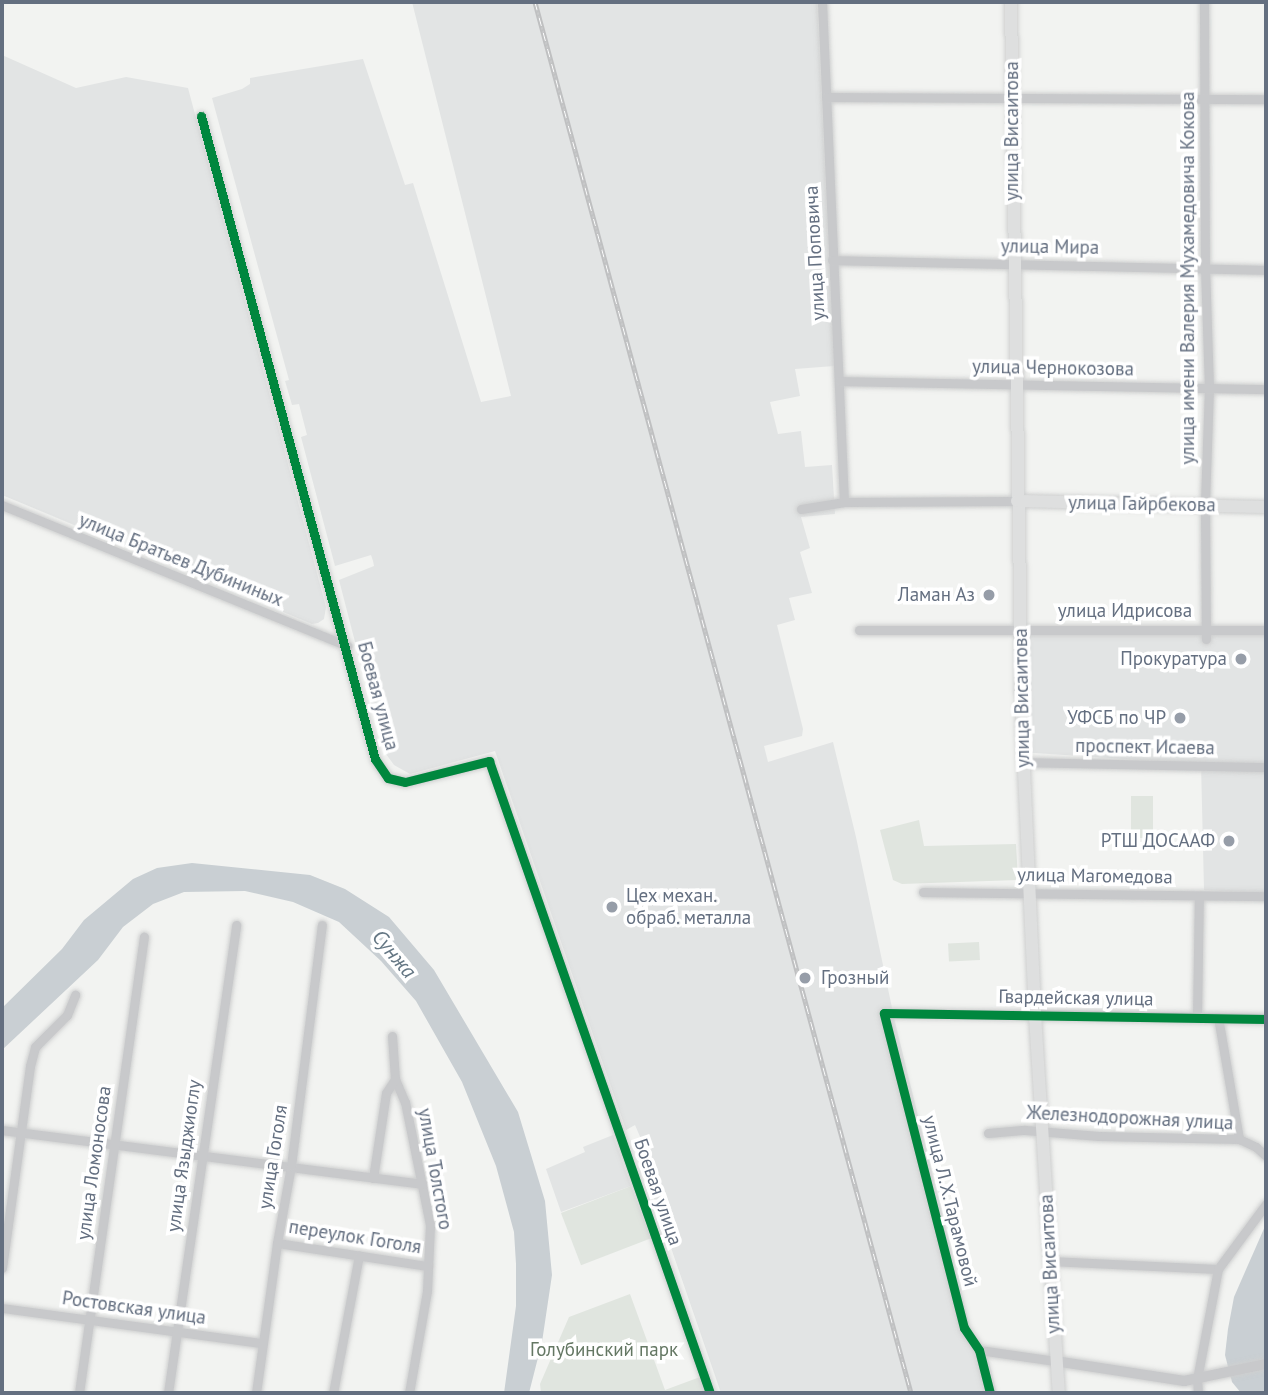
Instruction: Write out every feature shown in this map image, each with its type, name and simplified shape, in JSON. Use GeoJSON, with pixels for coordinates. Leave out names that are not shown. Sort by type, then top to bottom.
{"type":"FeatureCollection","features":[{"type":"Feature","properties":{"kind":"main road","name":"улица Висаитова"},"geometry":{"type":"LineString","coordinates":[[1012,2],[1017,501],[1023,762],[1049,1261],[1059,1393]]}},
{"type":"Feature","properties":{"kind":"main road","name":"улица Гайрбекова"},"geometry":{"type":"LineString","coordinates":[[1017,501],[1266,507]]}},
{"type":"Feature","properties":{"kind":"street","name":"улица Поповича"},"geometry":{"type":"LineString","coordinates":[[822,2],[844,502]]}},
{"type":"Feature","properties":{"kind":"street","name":"улица имени Валерия Мухамедовича Кокова"},"geometry":{"type":"LineString","coordinates":[[1203,2],[1205,267],[1209,388],[1205,505],[1206,634]]}},
{"type":"Feature","properties":{"kind":"street"},"geometry":{"type":"LineString","coordinates":[[826,97],[1266,99]]}},
{"type":"Feature","properties":{"kind":"street","name":"Боевая улица"},"geometry":{"type":"LineString","coordinates":[[201,116],[347,646],[375,759],[388,778],[405,782],[489,761],[710,1393]]}},
{"type":"Feature","properties":{"kind":"street","name":"улица Мира"},"geometry":{"type":"LineString","coordinates":[[832,260],[1266,270]]}},
{"type":"Feature","properties":{"kind":"street","name":"улица Чернокозова"},"geometry":{"type":"LineString","coordinates":[[839,381],[1266,389]]}},
{"type":"Feature","properties":{"kind":"street"},"geometry":{"type":"LineString","coordinates":[[801,509],[844,502],[1017,501]]}},
{"type":"Feature","properties":{"kind":"street","name":"улица Братьев Дубининых"},"geometry":{"type":"LineString","coordinates":[[2,505],[347,646]]}},
{"type":"Feature","properties":{"kind":"street","name":"улица Идрисова"},"geometry":{"type":"LineString","coordinates":[[859,630],[1020,629],[1206,634],[1266,630]]}},
{"type":"Feature","properties":{"kind":"street","name":"проспект Исаева"},"geometry":{"type":"LineString","coordinates":[[1023,762],[1266,767]]}},
{"type":"Feature","properties":{"kind":"street","name":"улица Магомедова"},"geometry":{"type":"LineString","coordinates":[[923,892],[1266,897]]}},
{"type":"Feature","properties":{"kind":"street"},"geometry":{"type":"LineString","coordinates":[[1197,1017],[1199,895]]}},
{"type":"Feature","properties":{"kind":"street","name":"улица Языджиоглу"},"geometry":{"type":"LineString","coordinates":[[169,1393],[236,925]]}},
{"type":"Feature","properties":{"kind":"street","name":"улица Гоголя"},"geometry":{"type":"LineString","coordinates":[[256,1393],[277,1243],[291,1166],[322,925]]}},
{"type":"Feature","properties":{"kind":"street","name":"улица Ломоносова"},"geometry":{"type":"LineString","coordinates":[[79,1393],[144,937]]}},
{"type":"Feature","properties":{"kind":"street"},"geometry":{"type":"LineString","coordinates":[[2,1268],[35,1047],[67,1015],[75,995]]}},
{"type":"Feature","properties":{"kind":"street","name":"Гвардейская улица"},"geometry":{"type":"LineString","coordinates":[[884,1013],[1266,1019]]}},
{"type":"Feature","properties":{"kind":"street","name":"улица Л.Х.Тарамовой"},"geometry":{"type":"LineString","coordinates":[[884,1013],[964,1328],[979,1350],[990,1393]]}},
{"type":"Feature","properties":{"kind":"street"},"geometry":{"type":"LineString","coordinates":[[1218,1017],[1239,1139]]}},
{"type":"Feature","properties":{"kind":"street","name":"улица Толстого"},"geometry":{"type":"LineString","coordinates":[[392,1036],[395,1079],[405,1102],[430,1225],[428,1266],[409,1393]]}},
{"type":"Feature","properties":{"kind":"street"},"geometry":{"type":"LineString","coordinates":[[373,1178],[386,1093],[395,1079]]}},
{"type":"Feature","properties":{"kind":"street"},"geometry":{"type":"LineString","coordinates":[[2,1130],[423,1184]]}},
{"type":"Feature","properties":{"kind":"street","name":"Железнодорожная улица"},"geometry":{"type":"LineString","coordinates":[[988,1133],[1042,1131],[1239,1139],[1256,1147],[1266,1156]]}},
{"type":"Feature","properties":{"kind":"street"},"geometry":{"type":"LineString","coordinates":[[1198,1393],[1197,1379],[1218,1269],[1266,1204]]}},
{"type":"Feature","properties":{"kind":"street","name":"переулок Гоголя"},"geometry":{"type":"LineString","coordinates":[[277,1243],[428,1266]]}},
{"type":"Feature","properties":{"kind":"street"},"geometry":{"type":"LineString","coordinates":[[333,1393],[359,1255]]}},
{"type":"Feature","properties":{"kind":"street"},"geometry":{"type":"LineString","coordinates":[[1049,1261],[1218,1269]]}},
{"type":"Feature","properties":{"kind":"street","name":"Ростовская улица"},"geometry":{"type":"LineString","coordinates":[[2,1308],[262,1343]]}},
{"type":"Feature","properties":{"kind":"street"},"geometry":{"type":"LineString","coordinates":[[979,1350],[1167,1380],[1197,1379],[1266,1364]]}},
{"type":"Feature","properties":{"kind":"shaded area"},"geometry":{"type":"Polygon","coordinates":[[[412,2],[817,2],[834,366],[795,369],[800,396],[770,402],[778,434],[801,431],[805,467],[832,465],[835,514],[801,517],[810,548],[800,552],[812,593],[789,598],[795,620],[777,625],[803,729],[802,736],[764,746],[768,762],[833,742],[895,1022],[971,1331],[989,1361],[997,1393],[721,1393],[635,1143],[641,1139],[635,1125],[626,1130],[495,751],[410,774],[394,765],[383,750],[339,580],[374,566],[373,561],[371,555],[335,566],[301,437],[307,435],[299,404],[292,405],[285,381],[289,380],[212,98],[242,89],[250,84],[250,78],[363,59],[405,185],[413,183],[481,402],[511,396],[412,2]]]}},
{"type":"Feature","properties":{"kind":"shaded area"},"geometry":{"type":"Polygon","coordinates":[[[2,55],[76,88],[126,77],[188,88],[326,607],[324,619],[318,623],[312,624],[2,495],[2,55]]]}},
{"type":"Feature","properties":{"kind":"shaded area"},"geometry":{"type":"Polygon","coordinates":[[[1015,627],[1266,630],[1266,893],[1204,890],[1201,764],[1019,752],[1015,627]]]}},
{"type":"Feature","properties":{"kind":"shaded area"},"geometry":{"type":"Polygon","coordinates":[[[613,1135],[631,1186],[561,1212],[546,1169],[585,1152],[583,1147],[613,1135]]]}},
{"type":"Feature","properties":{"kind":"green space"},"geometry":{"type":"Polygon","coordinates":[[[1131,796],[1153,796],[1153,838],[1131,838],[1131,796]]]}},
{"type":"Feature","properties":{"kind":"green space"},"geometry":{"type":"Polygon","coordinates":[[[919,820],[924,846],[1016,844],[1018,880],[902,884],[893,880],[880,830],[919,820]]]}},
{"type":"Feature","properties":{"kind":"green space"},"geometry":{"type":"Polygon","coordinates":[[[979,942],[980,960],[949,962],[948,944],[979,942]]]}},
{"type":"Feature","properties":{"kind":"green space"},"geometry":{"type":"Polygon","coordinates":[[[631,1186],[651,1238],[581,1265],[561,1213],[631,1186]]]}},
{"type":"Feature","properties":{"kind":"green space","name":"Голубинский парк"},"geometry":{"type":"Polygon","coordinates":[[[630,1294],[665,1390],[700,1377],[706,1393],[541,1393],[540,1384],[569,1317],[630,1294]]]}},
{"type":"Feature","properties":{"kind":"water","name":"Сунжа"},"geometry":{"type":"Polygon","coordinates":[[[192,863],[310,875],[345,889],[389,917],[434,970],[518,1112],[545,1201],[552,1275],[542,1342],[529,1393],[504,1393],[516,1306],[516,1264],[514,1232],[496,1166],[462,1082],[416,1001],[381,961],[339,922],[293,902],[245,891],[184,892],[153,904],[123,927],[98,960],[2,1050],[2,1008],[62,949],[84,920],[133,879],[157,868],[192,863]]]}},
{"type":"Feature","properties":{"kind":"water"},"geometry":{"type":"Polygon","coordinates":[[[1266,1224],[1266,1393],[1241,1393],[1232,1382],[1225,1355],[1228,1329],[1234,1297],[1266,1224]]]}},
{"type":"Feature","properties":{"kind":"railway"},"geometry":{"type":"LineString","coordinates":[[535,2],[911,1393]]}},
{"type":"Feature","properties":{"kind":"cycle path"},"geometry":{"type":"LineString","coordinates":[[201,116],[375,759],[388,778],[405,782],[489,761],[710,1393]]}},
{"type":"Feature","properties":{"kind":"cycle path"},"geometry":{"type":"LineString","coordinates":[[990,1393],[979,1350],[964,1328],[884,1013],[1266,1019]]}},
{"type":"Feature","properties":{"kind":"place","name":"Ламан Аз"},"geometry":{"type":"Point","coordinates":[989,595]}},
{"type":"Feature","properties":{"kind":"place","name":"Прокуратура"},"geometry":{"type":"Point","coordinates":[1241,659]}},
{"type":"Feature","properties":{"kind":"place","name":"УФСБ по ЧР"},"geometry":{"type":"Point","coordinates":[1180,718]}},
{"type":"Feature","properties":{"kind":"place","name":"РТШ ДОСААФ"},"geometry":{"type":"Point","coordinates":[1229,841]}},
{"type":"Feature","properties":{"kind":"place","name":"Цех механ. обраб. металла"},"geometry":{"type":"Point","coordinates":[612,907]}},
{"type":"Feature","properties":{"kind":"place","name":"Грозный"},"geometry":{"type":"Point","coordinates":[805,978]}}]}
